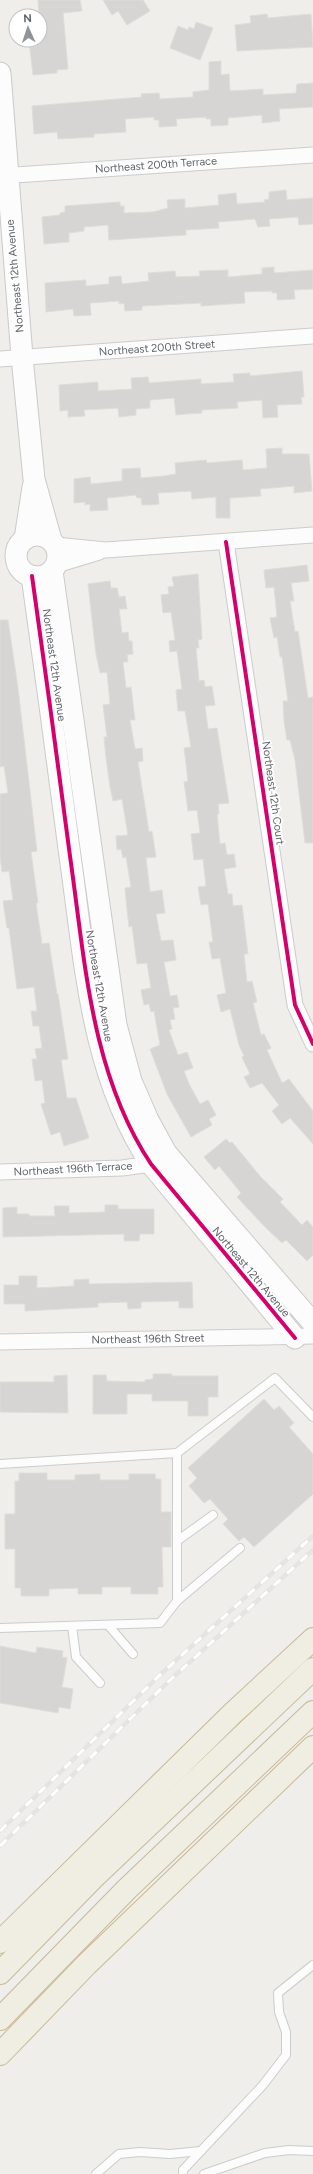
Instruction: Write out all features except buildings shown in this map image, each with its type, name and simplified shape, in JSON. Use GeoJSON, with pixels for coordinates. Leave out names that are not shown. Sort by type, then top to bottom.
{"type":"FeatureCollection","features":[{"type":"Feature","properties":{"kind":"highway"},"geometry":{"type":"LineString","coordinates":[[0,1942],[233,1713],[313,1639]]}},
{"type":"Feature","properties":{"kind":"highway"},"geometry":{"type":"LineString","coordinates":[[0,1973],[94,1878],[313,1669]]}},
{"type":"Feature","properties":{"kind":"highway"},"geometry":{"type":"LineString","coordinates":[[0,2019],[133,1884],[313,1712]]}},
{"type":"Feature","properties":{"kind":"highway"},"geometry":{"type":"LineString","coordinates":[[0,2054],[87,1964],[313,1747]]}},
{"type":"Feature","properties":{"kind":"highway"},"geometry":{"type":"LineString","coordinates":[[0,1954],[148,1796]]}},
{"type":"Feature","properties":{"kind":"street","name":"Northeast 12th Avenue"},"geometry":{"type":"LineString","coordinates":[[0,73],[4,175],[34,479],[31,557],[84,954],[96,1028],[111,1086],[133,1138],[158,1159],[313,1324]]}},
{"type":"Feature","properties":{"kind":"street","name":"Northeast 200th Terrace"},"geometry":{"type":"LineString","coordinates":[[4,175],[313,155]]}},
{"type":"Feature","properties":{"kind":"street","name":"Northeast 200th Street"},"geometry":{"type":"LineString","coordinates":[[0,359],[313,336]]}},
{"type":"Feature","properties":{"kind":"street"},"geometry":{"type":"LineString","coordinates":[[31,557],[313,535]]}},
{"type":"Feature","properties":{"kind":"street","name":"Northeast 12th Court"},"geometry":{"type":"LineString","coordinates":[[226,542],[295,1005],[313,1044]]}},
{"type":"Feature","properties":{"kind":"street","name":"Northeast 12th Avenue"},"geometry":{"type":"LineString","coordinates":[[158,1159],[304,1337]]}},
{"type":"Feature","properties":{"kind":"street","name":"Northeast 196th Terrace"},"geometry":{"type":"LineString","coordinates":[[0,1172],[122,1168],[158,1159]]}},
{"type":"Feature","properties":{"kind":"street","name":"Northeast 196th Street"},"geometry":{"type":"LineString","coordinates":[[0,1342],[209,1337],[304,1337]]}},
{"type":"Feature","properties":{"kind":"lane"},"geometry":{"type":"LineString","coordinates":[[0,1464],[177,1454],[276,1378],[313,1417]]}},
{"type":"Feature","properties":{"kind":"lane"},"geometry":{"type":"LineString","coordinates":[[177,1454],[177,1601]]}},
{"type":"Feature","properties":{"kind":"lane"},"geometry":{"type":"LineString","coordinates":[[177,1541],[213,1515]]}},
{"type":"Feature","properties":{"kind":"lane"},"geometry":{"type":"LineString","coordinates":[[0,1628],[160,1623],[177,1601],[240,1548]]}},
{"type":"Feature","properties":{"kind":"lane"},"geometry":{"type":"LineString","coordinates":[[108,1625],[133,1654]]}},
{"type":"Feature","properties":{"kind":"lane"},"geometry":{"type":"LineString","coordinates":[[72,1626],[76,1657],[100,1683]]}},
{"type":"Feature","properties":{"kind":"lane"},"geometry":{"type":"LineString","coordinates":[[183,2174],[183,2170],[264,2084],[286,2055],[286,2032],[279,2012],[278,1994],[313,1965]]}},
{"type":"Feature","properties":{"kind":"lane"},"geometry":{"type":"LineString","coordinates":[[204,2174],[266,2153],[289,2150],[313,2151]]}},
{"type":"Feature","properties":{"kind":"lane"},"geometry":{"type":"LineString","coordinates":[[96,2174],[119,2154],[140,2152],[170,2154],[201,2151]]}},
{"type":"Feature","properties":{"kind":"railway"},"geometry":{"type":"LineString","coordinates":[[0,1831],[161,1674],[313,1536]]}},
{"type":"Feature","properties":{"kind":"railway"},"geometry":{"type":"LineString","coordinates":[[0,1846],[168,1682],[313,1550]]}},
{"type":"Feature","properties":{"kind":"cycle path"},"geometry":{"type":"LineString","coordinates":[[226,542],[295,1005],[313,1044]]}},
{"type":"Feature","properties":{"kind":"cycle path"},"geometry":{"type":"LineString","coordinates":[[32,576],[86,976],[103,1055],[115,1093],[131,1129],[151,1164],[295,1338]]}}]}
